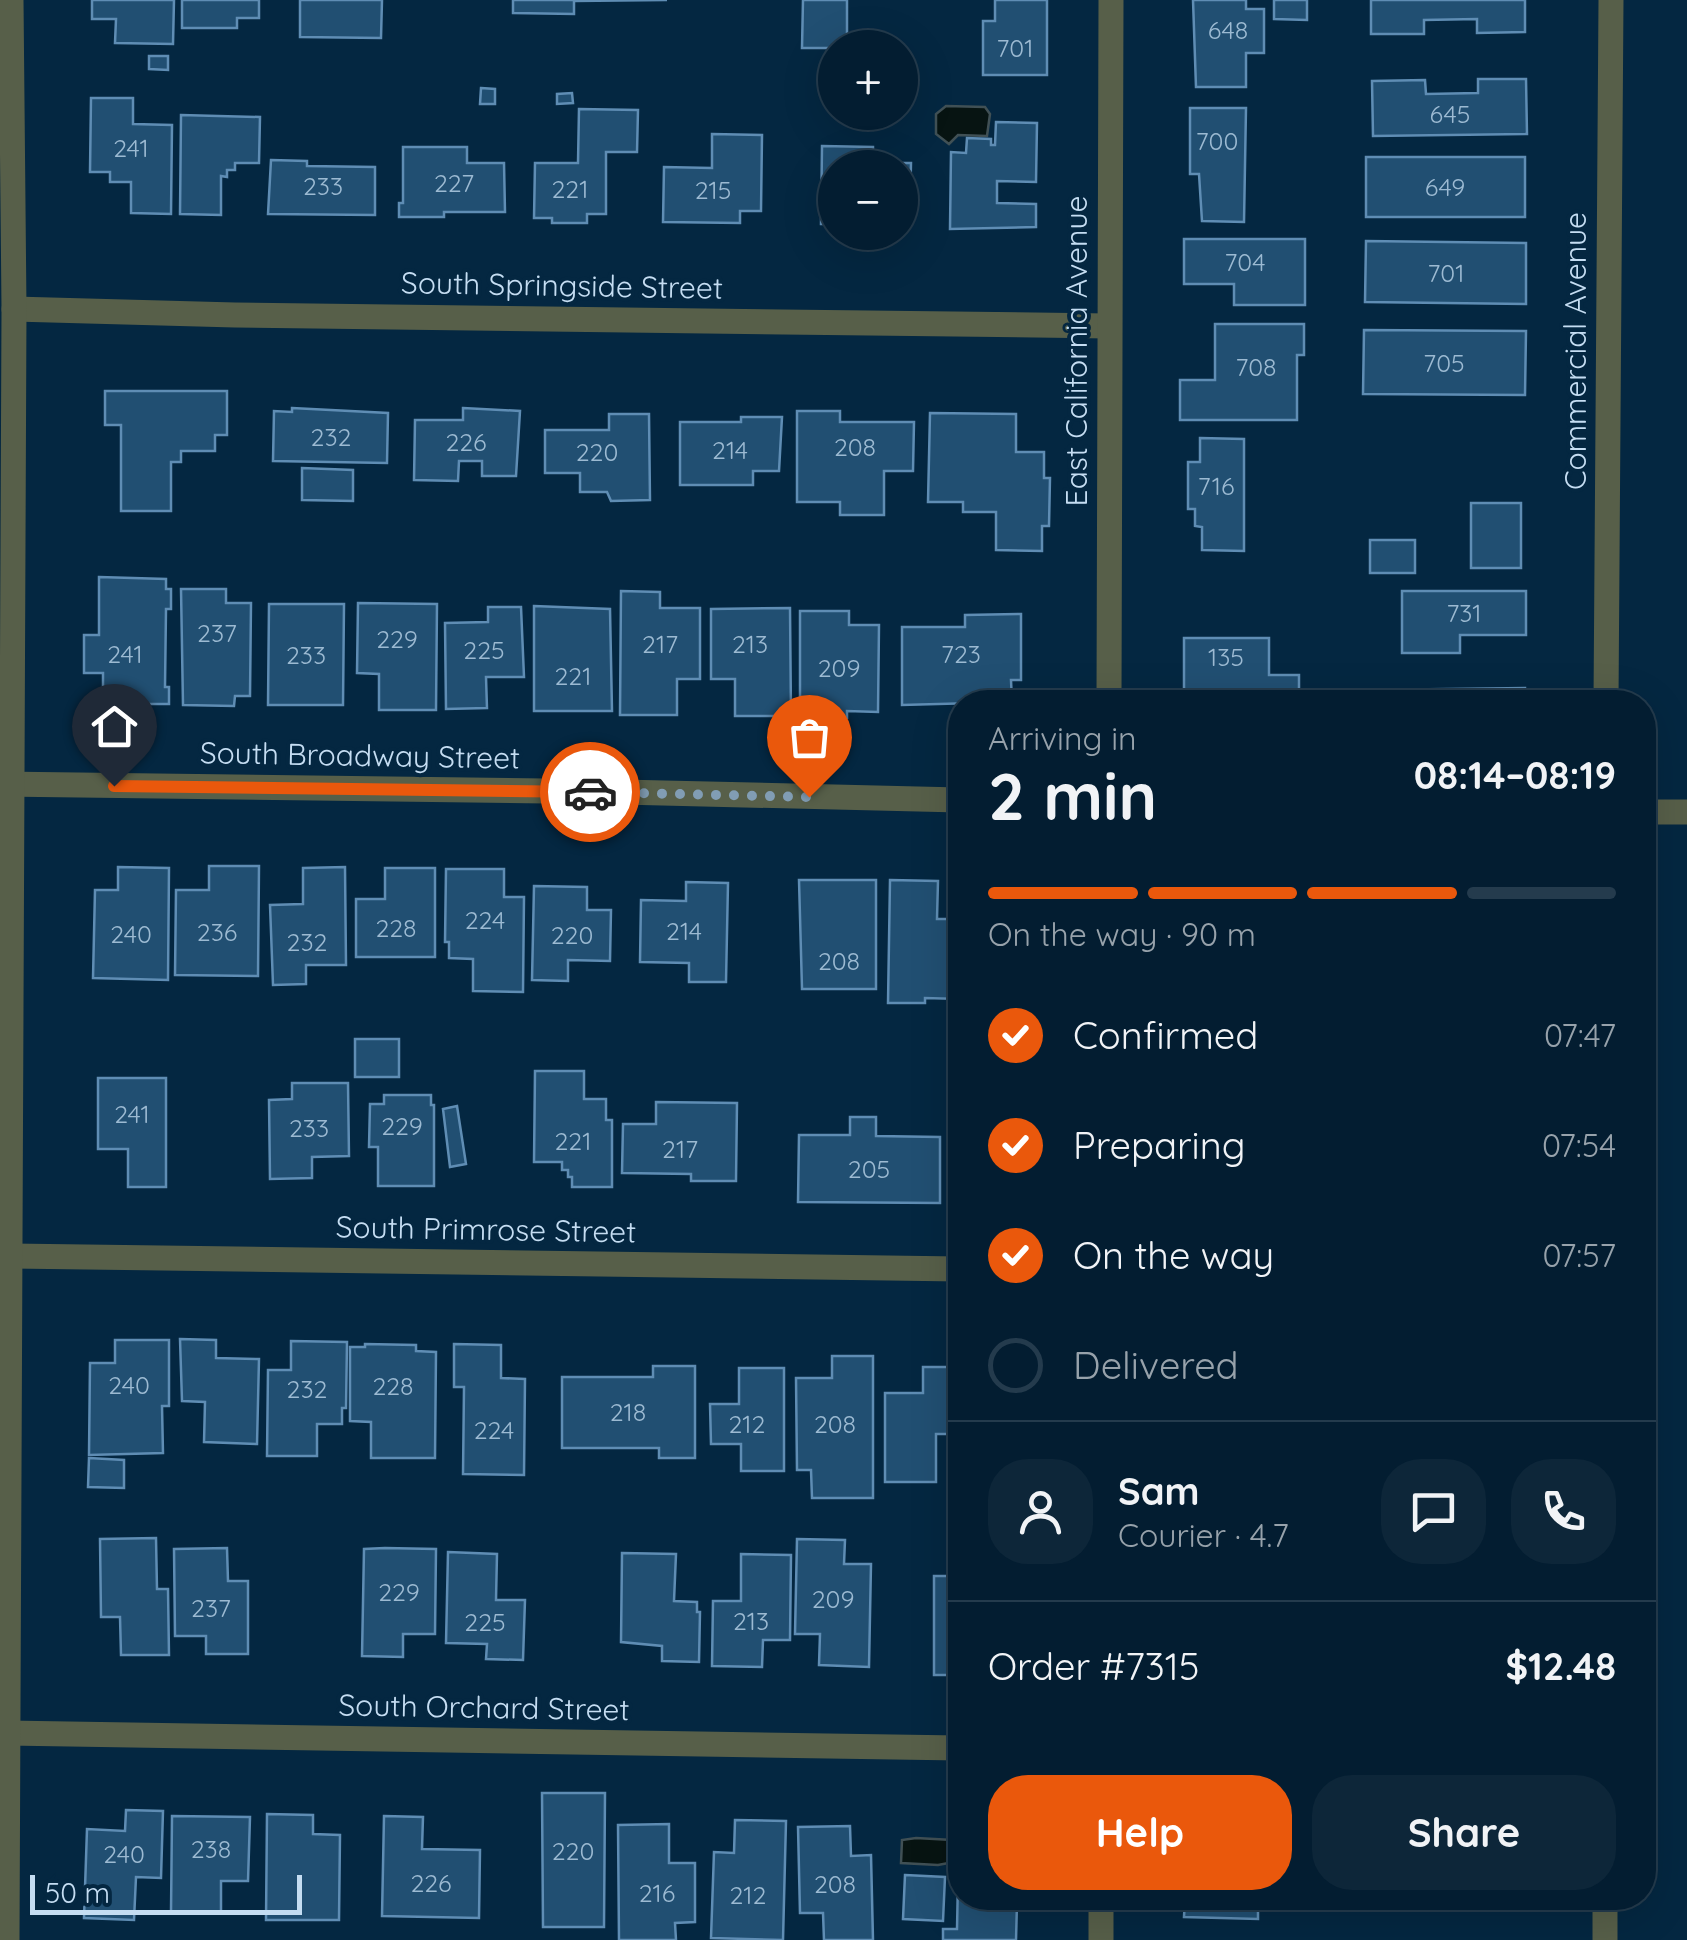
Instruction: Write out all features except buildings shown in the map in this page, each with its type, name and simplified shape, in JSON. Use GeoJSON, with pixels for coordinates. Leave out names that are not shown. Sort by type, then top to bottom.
{"type":"FeatureCollection","features":[{"type":"Feature","properties":{"kind":"street"},"geometry":{"type":"LineString","coordinates":[[6,1940],[11,1256],[5,784],[14,309],[11,0]]}},
{"type":"Feature","properties":{"kind":"street","name":"East California Avenue"},"geometry":{"type":"LineString","coordinates":[[1109,690],[1111,0]]}},
{"type":"Feature","properties":{"kind":"street","name":"Commercial Avenue"},"geometry":{"type":"LineString","coordinates":[[1606,690],[1611,0]]}},
{"type":"Feature","properties":{"kind":"street","name":"South Springside Street"},"geometry":{"type":"LineString","coordinates":[[14,309],[1109,326]]}},
{"type":"Feature","properties":{"kind":"street","name":"South Broadway Street"},"geometry":{"type":"LineString","coordinates":[[5,784],[948,800]]}},
{"type":"Feature","properties":{"kind":"street"},"geometry":{"type":"LineString","coordinates":[[1656,812],[1687,812]]}},
{"type":"Feature","properties":{"kind":"street","name":"South Primrose Street"},"geometry":{"type":"LineString","coordinates":[[11,1256],[948,1270]]}},
{"type":"Feature","properties":{"kind":"street","name":"South Orchard Street"},"geometry":{"type":"LineString","coordinates":[[6,1733],[948,1748]]}},
{"type":"Feature","properties":{"kind":"street"},"geometry":{"type":"LineString","coordinates":[[1101,1910],[1101,1940]]}},
{"type":"Feature","properties":{"kind":"street"},"geometry":{"type":"LineString","coordinates":[[1605,1910],[1605,1940]]}},
{"type":"Feature","properties":{"kind":"shaded area"},"geometry":{"type":"Polygon","coordinates":[[[946,106],[985,107],[990,114],[987,136],[958,135],[949,144],[936,134],[936,114],[946,106]]]}},
{"type":"Feature","properties":{"kind":"shaded area"},"geometry":{"type":"Polygon","coordinates":[[[902,1840],[948,1840],[948,1863],[901,1863],[902,1840]]]}},
{"type":"Feature","properties":{"kind":"way so far"},"geometry":{"type":"LineString","coordinates":[[590,792],[809,797]]}},
{"type":"Feature","properties":{"kind":"route"},"geometry":{"type":"LineString","coordinates":[[114,786],[590,792]]}}]}
